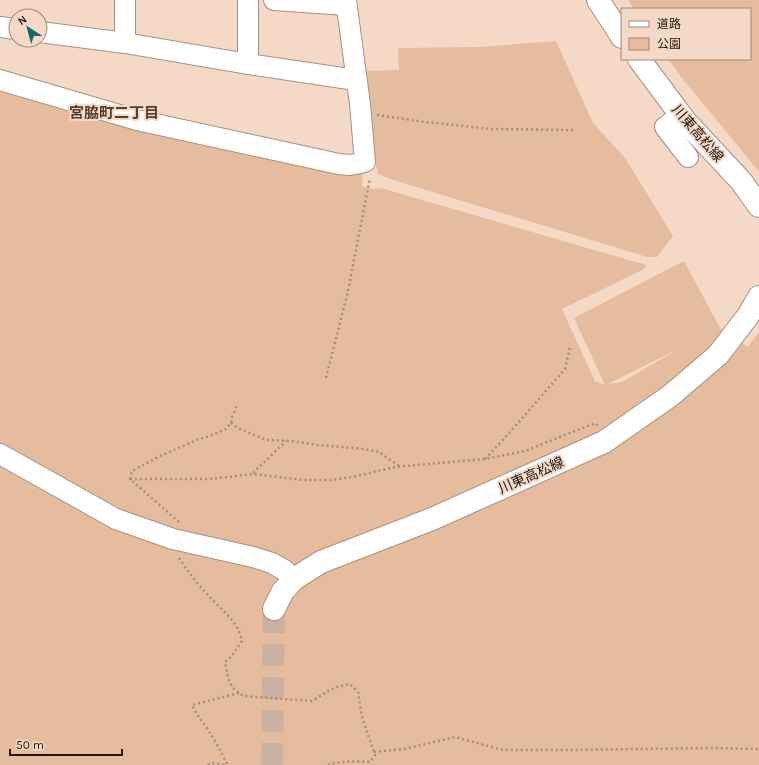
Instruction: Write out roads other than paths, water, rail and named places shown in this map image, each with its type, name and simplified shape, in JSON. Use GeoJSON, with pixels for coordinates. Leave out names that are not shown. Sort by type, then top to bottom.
{"type":"FeatureCollection","features":[{"type":"Feature","properties":{"kind":"main road"},"geometry":{"type":"LineString","coordinates":[[598,0],[621,35]]}},
{"type":"Feature","properties":{"kind":"main road","name":"川東高松線"},"geometry":{"type":"LineString","coordinates":[[639,60],[686,122],[741,181],[759,206]]}},
{"type":"Feature","properties":{"kind":"main road","name":"川東高松線"},"geometry":{"type":"LineString","coordinates":[[274,609],[283,591],[294,579],[321,562],[432,519],[604,442],[670,396],[718,355],[748,316],[759,297]]}},
{"type":"Feature","properties":{"kind":"street"},"geometry":{"type":"LineString","coordinates":[[125,0],[125,43]]}},
{"type":"Feature","properties":{"kind":"street"},"geometry":{"type":"LineString","coordinates":[[248,0],[248,64]]}},
{"type":"Feature","properties":{"kind":"street"},"geometry":{"type":"LineString","coordinates":[[0,80],[137,120],[339,164],[350,165],[365,162],[361,113],[346,2],[274,0]]}},
{"type":"Feature","properties":{"kind":"street"},"geometry":{"type":"LineString","coordinates":[[48,33],[125,43],[248,64],[356,80]]}},
{"type":"Feature","properties":{"kind":"street"},"geometry":{"type":"LineString","coordinates":[[681,115],[665,127],[688,157]]}},
{"type":"Feature","properties":{"kind":"street"},"geometry":{"type":"LineString","coordinates":[[0,454],[116,519],[173,539],[272,562],[294,579]]}},
{"type":"Feature","properties":{"kind":"tunnel"},"geometry":{"type":"LineString","coordinates":[[272,765],[274,609]]}},
{"type":"Feature","properties":{"kind":"district","name":"宮脇町二丁目"},"geometry":{"type":"Point","coordinates":[114,113]}}]}
